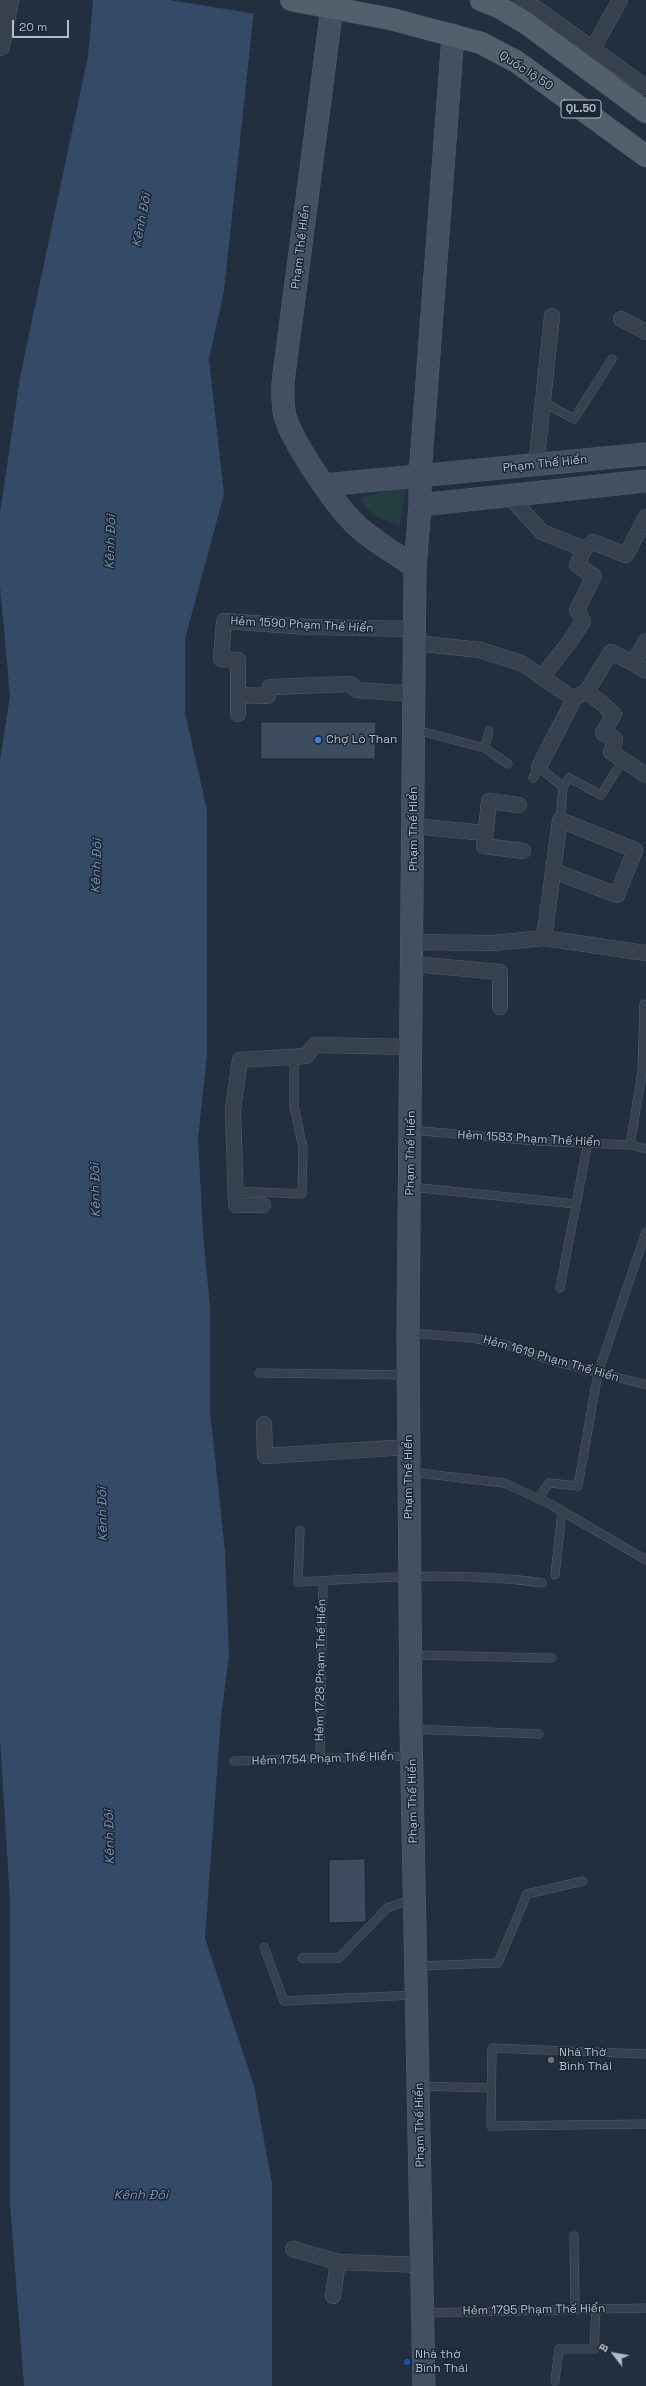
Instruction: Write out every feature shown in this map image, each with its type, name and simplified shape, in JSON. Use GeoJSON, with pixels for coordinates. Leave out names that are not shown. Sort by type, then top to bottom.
{"type":"FeatureCollection","features":[{"type":"Feature","properties":{"kind":"main road","name":"Quốc lộ 50"},"geometry":{"type":"LineString","coordinates":[[291,0],[391,19],[481,44],[517,62],[646,156]]}},
{"type":"Feature","properties":{"kind":"main road","name":"Phạm Thế Hiển"},"geometry":{"type":"LineString","coordinates":[[333,0],[283,382],[285,415],[291,431],[324,485],[354,524],[415,568]]}},
{"type":"Feature","properties":{"kind":"main road","name":"QL.50"},"geometry":{"type":"LineString","coordinates":[[481,0],[499,7],[526,23],[646,112]]}},
{"type":"Feature","properties":{"kind":"main road","name":"Phạm Thế Hiển"},"geometry":{"type":"LineString","coordinates":[[424,2386],[418,1995],[411,1729],[408,1375],[416,636],[415,568],[420,505],[420,474],[453,35]]}},
{"type":"Feature","properties":{"kind":"main road","name":"Phạm Thế Hiển"},"geometry":{"type":"LineString","coordinates":[[324,485],[420,474],[536,466],[646,454]]}},
{"type":"Feature","properties":{"kind":"main road"},"geometry":{"type":"LineString","coordinates":[[420,505],[646,481]]}},
{"type":"Feature","properties":{"kind":"street"},"geometry":{"type":"LineString","coordinates":[[0,41],[9,0]]}},
{"type":"Feature","properties":{"kind":"street"},"geometry":{"type":"LineString","coordinates":[[521,0],[540,4],[593,48],[646,85]]}},
{"type":"Feature","properties":{"kind":"street"},"geometry":{"type":"LineString","coordinates":[[593,48],[620,0]]}},
{"type":"Feature","properties":{"kind":"street"},"geometry":{"type":"LineString","coordinates":[[536,466],[552,316]]}},
{"type":"Feature","properties":{"kind":"street"},"geometry":{"type":"LineString","coordinates":[[621,319],[646,332]]}},
{"type":"Feature","properties":{"kind":"street"},"geometry":{"type":"LineString","coordinates":[[509,496],[542,532],[584,549]]}},
{"type":"Feature","properties":{"kind":"street"},"geometry":{"type":"LineString","coordinates":[[542,677],[571,640],[583,621],[576,610],[594,576],[577,565],[584,549],[593,542],[626,555],[646,517]]}},
{"type":"Feature","properties":{"kind":"street","name":"Hẻm 1590 Phạm Thế Hiển"},"geometry":{"type":"LineString","coordinates":[[238,714],[238,660],[221,659],[224,621],[416,636]]}},
{"type":"Feature","properties":{"kind":"street"},"geometry":{"type":"LineString","coordinates":[[416,636],[480,650],[521,663],[542,677],[581,695],[614,714],[604,733],[615,739],[611,752],[646,775]]}},
{"type":"Feature","properties":{"kind":"street"},"geometry":{"type":"LineString","coordinates":[[632,663],[646,641]]}},
{"type":"Feature","properties":{"kind":"street"},"geometry":{"type":"LineString","coordinates":[[536,772],[581,695],[611,652],[646,671]]}},
{"type":"Feature","properties":{"kind":"street"},"geometry":{"type":"LineString","coordinates":[[239,695],[268,696],[270,687],[351,684],[356,690],[415,694]]}},
{"type":"Feature","properties":{"kind":"street"},"geometry":{"type":"LineString","coordinates":[[519,805],[489,801],[484,846],[523,851]]}},
{"type":"Feature","properties":{"kind":"street"},"geometry":{"type":"LineString","coordinates":[[544,938],[560,820],[635,850],[617,895],[554,871]]}},
{"type":"Feature","properties":{"kind":"street"},"geometry":{"type":"LineString","coordinates":[[414,826],[485,833]]}},
{"type":"Feature","properties":{"kind":"street"},"geometry":{"type":"LineString","coordinates":[[413,942],[493,943],[544,938],[646,953]]}},
{"type":"Feature","properties":{"kind":"street"},"geometry":{"type":"LineString","coordinates":[[413,964],[500,972],[500,1007]]}},
{"type":"Feature","properties":{"kind":"street"},"geometry":{"type":"LineString","coordinates":[[263,1205],[236,1205],[233,1109],[240,1060],[306,1056],[315,1045],[412,1047]]}},
{"type":"Feature","properties":{"kind":"street"},"geometry":{"type":"LineString","coordinates":[[264,1424],[264,1456],[409,1447]]}},
{"type":"Feature","properties":{"kind":"street"},"geometry":{"type":"LineString","coordinates":[[293,2249],[338,2262],[422,2265]]}},
{"type":"Feature","properties":{"kind":"street"},"geometry":{"type":"LineString","coordinates":[[333,2296],[338,2262]]}},
{"type":"Feature","properties":{"kind":"lane"},"geometry":{"type":"LineString","coordinates":[[543,402],[574,419],[612,359]]}},
{"type":"Feature","properties":{"kind":"lane"},"geometry":{"type":"LineString","coordinates":[[415,729],[485,748],[508,764]]}},
{"type":"Feature","properties":{"kind":"lane"},"geometry":{"type":"LineString","coordinates":[[485,748],[489,731]]}},
{"type":"Feature","properties":{"kind":"lane"},"geometry":{"type":"LineString","coordinates":[[560,820],[563,787],[568,778],[601,794],[623,760]]}},
{"type":"Feature","properties":{"kind":"lane"},"geometry":{"type":"LineString","coordinates":[[536,772],[563,787]]}},
{"type":"Feature","properties":{"kind":"lane"},"geometry":{"type":"LineString","coordinates":[[630,1145],[642,1072],[645,1026],[644,1004]]}},
{"type":"Feature","properties":{"kind":"lane"},"geometry":{"type":"LineString","coordinates":[[236,1191],[302,1194],[303,1148],[294,1106],[294,1057]]}},
{"type":"Feature","properties":{"kind":"lane","name":"Hẻm 1583 Phạm Thế Hiển"},"geometry":{"type":"LineString","coordinates":[[411,1130],[535,1141],[588,1142],[630,1145],[646,1149]]}},
{"type":"Feature","properties":{"kind":"lane"},"geometry":{"type":"LineString","coordinates":[[560,1288],[588,1142]]}},
{"type":"Feature","properties":{"kind":"lane"},"geometry":{"type":"LineString","coordinates":[[411,1187],[576,1204]]}},
{"type":"Feature","properties":{"kind":"lane"},"geometry":{"type":"LineString","coordinates":[[538,1499],[549,1483],[578,1486],[598,1373],[646,1232]]}},
{"type":"Feature","properties":{"kind":"lane","name":"Hẻm 1619 Phạm Thế Hiển"},"geometry":{"type":"LineString","coordinates":[[408,1333],[474,1338],[506,1345],[598,1373],[646,1385]]}},
{"type":"Feature","properties":{"kind":"lane"},"geometry":{"type":"LineString","coordinates":[[259,1373],[408,1375]]}},
{"type":"Feature","properties":{"kind":"lane"},"geometry":{"type":"LineString","coordinates":[[409,1472],[504,1483],[562,1511],[646,1560]]}},
{"type":"Feature","properties":{"kind":"lane"},"geometry":{"type":"LineString","coordinates":[[555,1575],[562,1511]]}},
{"type":"Feature","properties":{"kind":"lane","name":"Hẻm 1728 Phạm Thế Hiển"},"geometry":{"type":"LineString","coordinates":[[300,1530],[298,1582],[410,1578],[506,1577],[542,1583]]}},
{"type":"Feature","properties":{"kind":"lane","name":"Hẻm 1728 Phạm Thế Hiển"},"geometry":{"type":"LineString","coordinates":[[320,1759],[322,1581]]}},
{"type":"Feature","properties":{"kind":"lane"},"geometry":{"type":"LineString","coordinates":[[411,1655],[552,1658]]}},
{"type":"Feature","properties":{"kind":"lane"},"geometry":{"type":"LineString","coordinates":[[411,1729],[539,1734]]}},
{"type":"Feature","properties":{"kind":"lane","name":"Hẻm 1754 Phạm Thế Hiển"},"geometry":{"type":"LineString","coordinates":[[234,1761],[412,1756]]}},
{"type":"Feature","properties":{"kind":"lane"},"geometry":{"type":"LineString","coordinates":[[417,1966],[498,1963],[527,1894],[583,1881]]}},
{"type":"Feature","properties":{"kind":"lane"},"geometry":{"type":"LineString","coordinates":[[302,1958],[339,1958],[387,1908],[415,1898]]}},
{"type":"Feature","properties":{"kind":"lane"},"geometry":{"type":"LineString","coordinates":[[264,1947],[284,2000],[418,1995]]}},
{"type":"Feature","properties":{"kind":"lane"},"geometry":{"type":"LineString","coordinates":[[646,2054],[492,2048],[490,2088],[491,2126],[646,2124]]}},
{"type":"Feature","properties":{"kind":"lane"},"geometry":{"type":"LineString","coordinates":[[419,2086],[490,2088]]}},
{"type":"Feature","properties":{"kind":"lane"},"geometry":{"type":"LineString","coordinates":[[574,2236],[574,2308]]}},
{"type":"Feature","properties":{"kind":"lane","name":"Hẻm 1795 Phạm Thế Hiển"},"geometry":{"type":"LineString","coordinates":[[422,2313],[574,2308],[646,2308]]}},
{"type":"Feature","properties":{"kind":"lane"},"geometry":{"type":"LineString","coordinates":[[555,2381],[559,2349],[594,2349],[596,2308]]}},
{"type":"Feature","properties":{"kind":"green space"},"geometry":{"type":"Polygon","coordinates":[[[406,486],[400,525],[382,519],[372,513],[360,498],[406,486]]]}},
{"type":"Feature","properties":{"kind":"water","name":"Kênh Đôi"},"geometry":{"type":"Polygon","coordinates":[[[93,0],[255,0],[224,291],[209,359],[224,494],[185,639],[185,713],[207,810],[207,1055],[198,1139],[203,1233],[210,1307],[210,1411],[225,1551],[229,1656],[221,1717],[205,1938],[254,2086],[272,2183],[272,2386],[24,2386],[10,2204],[10,1901],[0,1739],[0,761],[10,696],[0,586],[0,514],[20,377],[88,56],[93,0]]]}},
{"type":"Feature","properties":{"kind":"pier"},"geometry":{"type":"Polygon","coordinates":[[[170,0],[257,0],[256,14],[170,0]]]}},
{"type":"Feature","properties":{"kind":"building","name":"Chợ Lò Than"},"geometry":{"type":"Polygon","coordinates":[[[261,722],[376,722],[375,759],[261,759],[261,722]]]}},
{"type":"Feature","properties":{"kind":"building"},"geometry":{"type":"Polygon","coordinates":[[[365,1859],[366,1922],[329,1923],[329,1860],[365,1859]]]}},
{"type":"Feature","properties":{"kind":"place","name":"Chợ Lò Than"},"geometry":{"type":"Point","coordinates":[318,740]}},
{"type":"Feature","properties":{"kind":"place","name":"Nhà Thờ Bình Thái"},"geometry":{"type":"Point","coordinates":[551,2060]}},
{"type":"Feature","properties":{"kind":"place","name":"Nhà thờ Bình Thái"},"geometry":{"type":"Point","coordinates":[407,2362]}}]}
